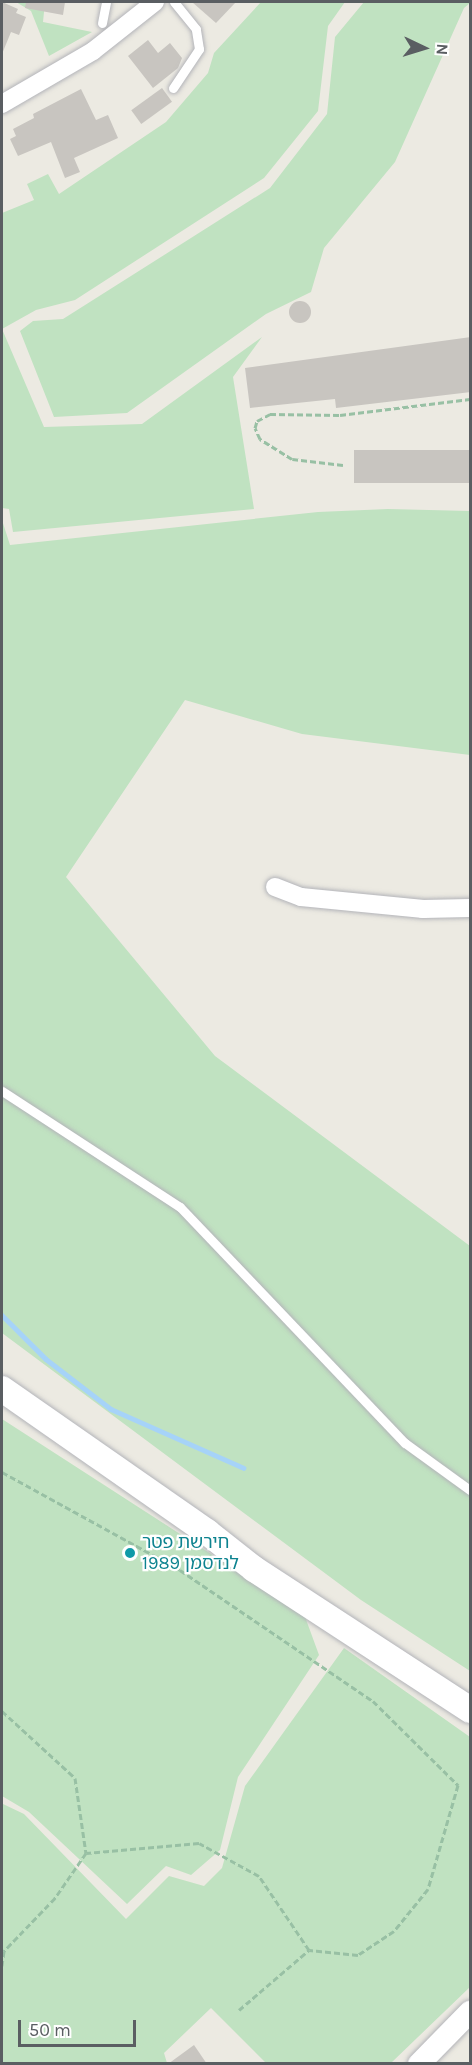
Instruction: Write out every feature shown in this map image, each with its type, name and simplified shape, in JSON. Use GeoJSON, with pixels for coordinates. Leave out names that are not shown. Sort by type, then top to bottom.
{"type":"FeatureCollection","features":[{"type":"Feature","properties":{"kind":"main road"},"geometry":{"type":"LineString","coordinates":[[2,1389],[197,1525],[254,1569],[471,1710]]}},
{"type":"Feature","properties":{"kind":"street"},"geometry":{"type":"LineString","coordinates":[[2,104],[75,63],[155,2]]}},
{"type":"Feature","properties":{"kind":"street"},"geometry":{"type":"LineString","coordinates":[[275,887],[301,897],[364,904],[471,908]]}},
{"type":"Feature","properties":{"kind":"street"},"geometry":{"type":"LineString","coordinates":[[419,2064],[471,2012]]}},
{"type":"Feature","properties":{"kind":"lane"},"geometry":{"type":"LineString","coordinates":[[102,23],[106,2]]}},
{"type":"Feature","properties":{"kind":"lane"},"geometry":{"type":"LineString","coordinates":[[173,88],[197,56],[199,41],[196,28],[174,2]]}},
{"type":"Feature","properties":{"kind":"lane"},"geometry":{"type":"LineString","coordinates":[[2,1091],[180,1208],[405,1443],[471,1490]]}},
{"type":"Feature","properties":{"kind":"path"},"geometry":{"type":"LineString","coordinates":[[343,465],[292,459],[260,439],[255,428],[257,421],[270,414],[340,415],[471,399]]}},
{"type":"Feature","properties":{"kind":"path"},"geometry":{"type":"LineString","coordinates":[[2,1472],[180,1570],[373,1701],[458,1785],[428,1889],[394,1931],[357,1955],[309,1950],[239,2010]]}},
{"type":"Feature","properties":{"kind":"path"},"geometry":{"type":"LineString","coordinates":[[2,1712],[75,1778],[86,1852],[55,1898],[4,1951],[2,1966]]}},
{"type":"Feature","properties":{"kind":"path"},"geometry":{"type":"LineString","coordinates":[[86,1852],[199,1843],[259,1876],[309,1950]]}},
{"type":"Feature","properties":{"kind":"green space"},"geometry":{"type":"Polygon","coordinates":[[[16,2],[45,2],[43,22],[92,32],[49,56],[31,11],[16,2]]]}},
{"type":"Feature","properties":{"kind":"green space"},"geometry":{"type":"Polygon","coordinates":[[[261,2],[345,2],[328,26],[318,111],[264,178],[75,300],[36,310],[2,329],[2,213],[34,200],[27,184],[48,174],[59,194],[166,122],[208,73],[214,53],[261,2]]]}},
{"type":"Feature","properties":{"kind":"green space"},"geometry":{"type":"Polygon","coordinates":[[[364,2],[470,3],[464,8],[395,162],[324,248],[311,292],[266,314],[127,413],[54,417],[20,331],[33,321],[63,319],[270,188],[327,114],[335,37],[364,2]]]}},
{"type":"Feature","properties":{"kind":"green space"},"geometry":{"type":"Polygon","coordinates":[[[2,329],[44,427],[142,424],[262,337],[233,377],[254,509],[13,532],[9,509],[2,508],[2,329]]]}},
{"type":"Feature","properties":{"kind":"green space"},"geometry":{"type":"Polygon","coordinates":[[[388,509],[470,511],[470,755],[302,734],[185,700],[66,877],[215,1056],[470,1246],[470,1671],[361,1600],[2,1333],[2,520],[10,545],[318,512],[388,509]]]}},
{"type":"Feature","properties":{"kind":"green space"},"geometry":{"type":"Polygon","coordinates":[[[2,1419],[304,1614],[319,1655],[238,1777],[220,1850],[191,1875],[166,1866],[127,1904],[29,1812],[2,1796],[2,1419]]]}},
{"type":"Feature","properties":{"kind":"green space"},"geometry":{"type":"Polygon","coordinates":[[[344,1648],[470,1737],[470,1987],[391,2063],[266,2063],[211,2008],[164,2053],[167,2063],[2,2063],[3,1804],[24,1814],[126,1919],[169,1876],[204,1886],[222,1868],[245,1786],[344,1648]]]}},
{"type":"Feature","properties":{"kind":"building"},"geometry":{"type":"Polygon","coordinates":[[[2,2],[18,9],[16,13],[26,17],[19,35],[11,32],[2,54],[2,2]]]}},
{"type":"Feature","properties":{"kind":"building"},"geometry":{"type":"Polygon","coordinates":[[[26,2],[65,2],[63,15],[25,8],[26,2]]]}},
{"type":"Feature","properties":{"kind":"building"},"geometry":{"type":"Polygon","coordinates":[[[192,2],[236,2],[216,23],[192,2]]]}},
{"type":"Feature","properties":{"kind":"building"},"geometry":{"type":"Polygon","coordinates":[[[148,40],[158,53],[170,43],[182,58],[178,68],[153,88],[128,56],[148,40]]]}},
{"type":"Feature","properties":{"kind":"building"},"geometry":{"type":"Polygon","coordinates":[[[162,88],[172,102],[141,124],[131,110],[162,88]]]}},
{"type":"Feature","properties":{"kind":"building"},"geometry":{"type":"Polygon","coordinates":[[[81,89],[96,120],[108,115],[118,138],[74,158],[80,172],[65,178],[51,142],[18,156],[10,139],[16,136],[13,129],[34,118],[33,114],[81,89]]]}},
{"type":"Feature","properties":{"kind":"building"},"geometry":{"type":"Polygon","coordinates":[[[300,301],[308,304],[311,312],[308,320],[300,323],[292,320],[289,312],[292,304],[300,301]]]}},
{"type":"Feature","properties":{"kind":"building"},"geometry":{"type":"Polygon","coordinates":[[[471,337],[471,392],[336,408],[335,399],[250,408],[245,368],[471,337]]]}},
{"type":"Feature","properties":{"kind":"building"},"geometry":{"type":"Polygon","coordinates":[[[354,450],[470,450],[470,483],[354,483],[354,450]]]}},
{"type":"Feature","properties":{"kind":"building"},"geometry":{"type":"Polygon","coordinates":[[[194,2045],[207,2064],[168,2064],[194,2045]]]}},
{"type":"Feature","properties":{"kind":"waterway"},"geometry":{"type":"LineString","coordinates":[[2,1315],[46,1359],[111,1409],[244,1468]]}},
{"type":"Feature","properties":{"kind":"place","name":"חירשת פטר לנדסמן 1989"},"geometry":{"type":"Point","coordinates":[130,1553]}}]}
